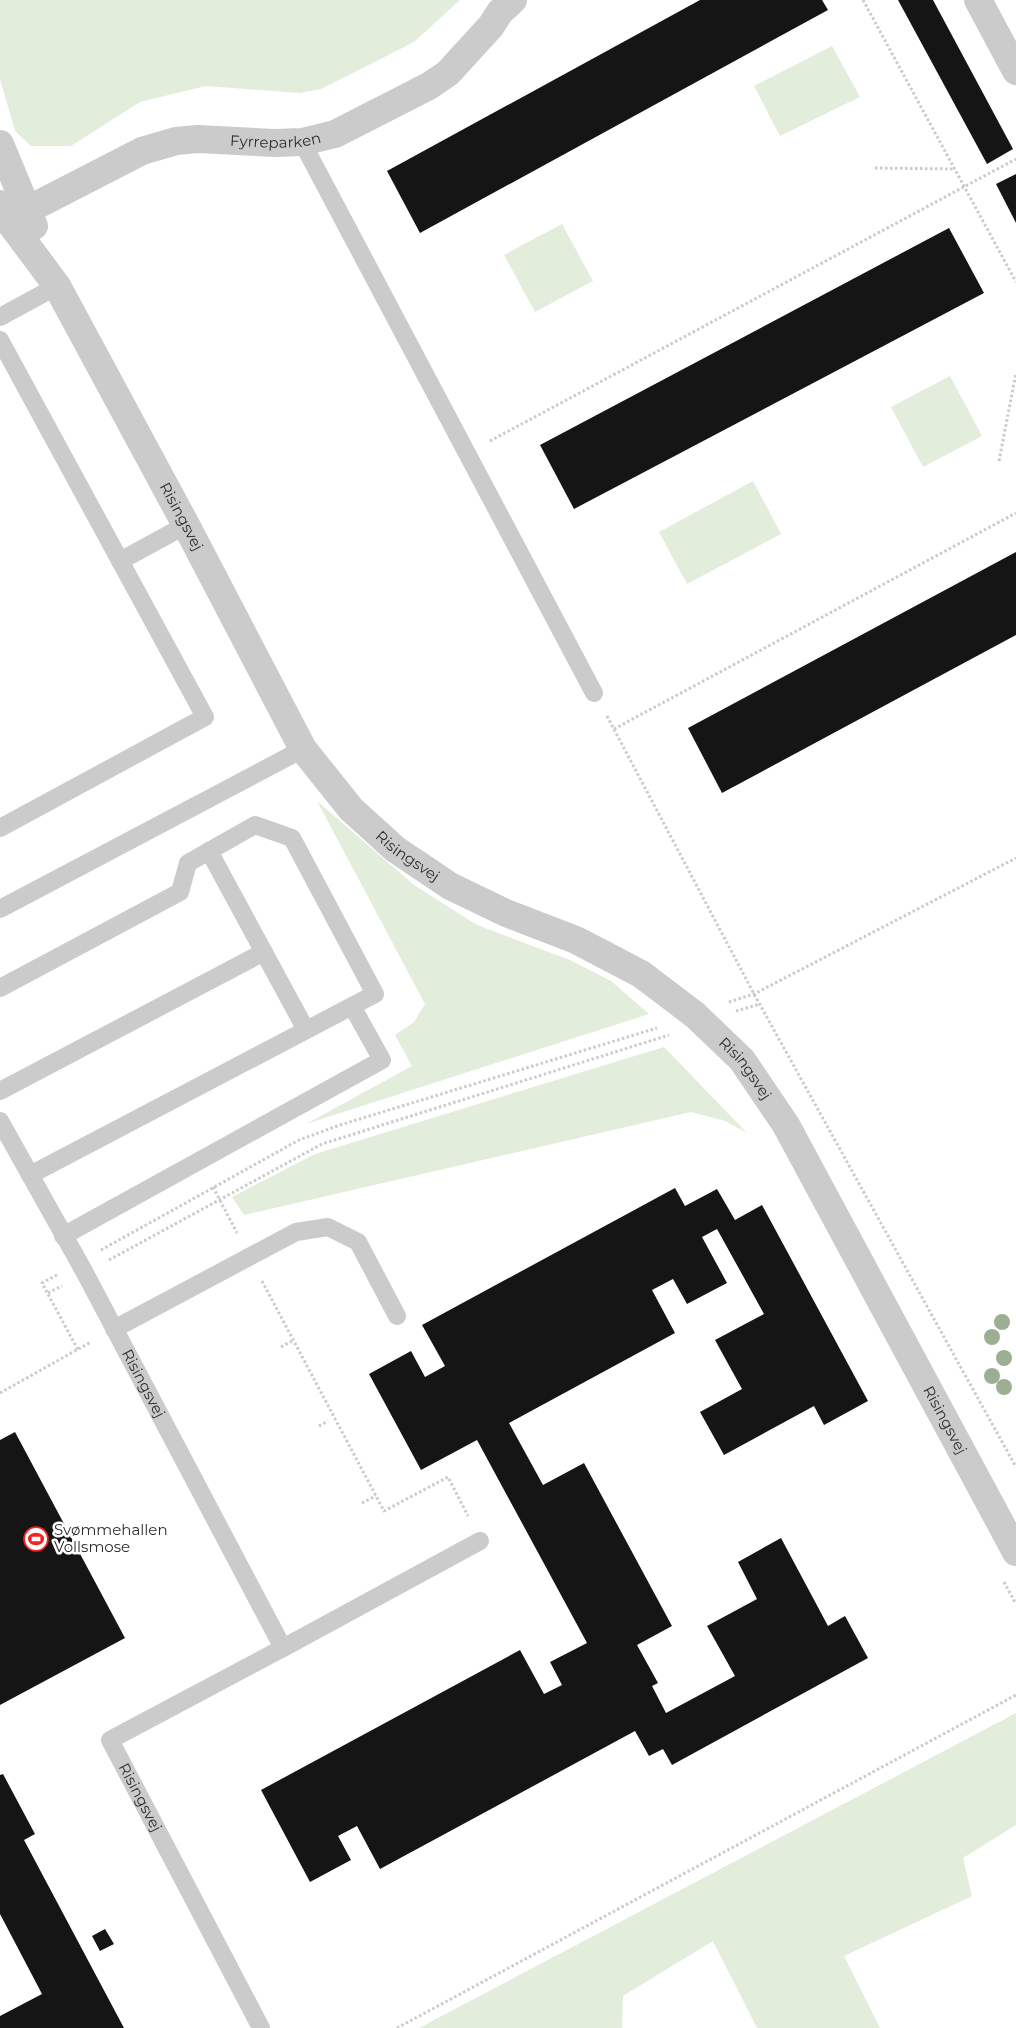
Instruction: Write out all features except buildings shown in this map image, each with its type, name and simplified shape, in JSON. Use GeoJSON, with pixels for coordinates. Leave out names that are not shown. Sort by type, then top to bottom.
{"type":"FeatureCollection","features":[{"type":"Feature","properties":{"kind":"street","name":"Fyrreparken"},"geometry":{"type":"LineString","coordinates":[[12,211],[142,151],[176,141],[198,139],[275,143],[302,142],[335,134],[429,86],[448,73],[491,26],[500,12],[513,0]]}},
{"type":"Feature","properties":{"kind":"street"},"geometry":{"type":"LineString","coordinates":[[978,0],[1016,71]]}},
{"type":"Feature","properties":{"kind":"street","name":"Risingsvej"},"geometry":{"type":"LineString","coordinates":[[0,144],[12,211],[56,286],[186,525],[303,749],[351,809],[395,849],[450,886],[506,913],[576,940],[641,974],[700,1019],[742,1060],[786,1125],[1016,1552]]}},
{"type":"Feature","properties":{"kind":"lane"},"geometry":{"type":"LineString","coordinates":[[302,142],[594,693]]}},
{"type":"Feature","properties":{"kind":"lane"},"geometry":{"type":"LineString","coordinates":[[0,317],[56,286]]}},
{"type":"Feature","properties":{"kind":"lane"},"geometry":{"type":"LineString","coordinates":[[0,340],[205,717],[0,828]]}},
{"type":"Feature","properties":{"kind":"lane"},"geometry":{"type":"LineString","coordinates":[[120,560],[186,525]]}},
{"type":"Feature","properties":{"kind":"lane"},"geometry":{"type":"LineString","coordinates":[[0,909],[303,749]]}},
{"type":"Feature","properties":{"kind":"lane"},"geometry":{"type":"LineString","coordinates":[[0,988],[180,892],[188,863],[255,825],[292,838],[375,994],[30,1175]]}},
{"type":"Feature","properties":{"kind":"lane"},"geometry":{"type":"LineString","coordinates":[[209,851],[306,1030]]}},
{"type":"Feature","properties":{"kind":"lane"},"geometry":{"type":"LineString","coordinates":[[0,1091],[264,952]]}},
{"type":"Feature","properties":{"kind":"lane"},"geometry":{"type":"LineString","coordinates":[[63,1236],[382,1060],[352,1006]]}},
{"type":"Feature","properties":{"kind":"lane","name":"Risingsvej"},"geometry":{"type":"LineString","coordinates":[[0,1121],[82,1267],[283,1648]]}},
{"type":"Feature","properties":{"kind":"lane"},"geometry":{"type":"LineString","coordinates":[[114,1329],[296,1232],[328,1227],[358,1242],[397,1316]]}},
{"type":"Feature","properties":{"kind":"lane","name":"Risingsvej"},"geometry":{"type":"LineString","coordinates":[[261,2028],[110,1740],[480,1541]]}},
{"type":"Feature","properties":{"kind":"path"},"geometry":{"type":"LineString","coordinates":[[863,0],[1016,282]]}},
{"type":"Feature","properties":{"kind":"path"},"geometry":{"type":"LineString","coordinates":[[467,454],[1016,159]]}},
{"type":"Feature","properties":{"kind":"path"},"geometry":{"type":"LineString","coordinates":[[876,168],[954,169]]}},
{"type":"Feature","properties":{"kind":"path"},"geometry":{"type":"LineString","coordinates":[[999,461],[1016,373]]}},
{"type":"Feature","properties":{"kind":"path"},"geometry":{"type":"LineString","coordinates":[[614,729],[1016,513]]}},
{"type":"Feature","properties":{"kind":"path"},"geometry":{"type":"LineString","coordinates":[[594,693],[754,994],[1016,1466]]}},
{"type":"Feature","properties":{"kind":"path"},"geometry":{"type":"LineString","coordinates":[[729,1002],[754,994],[1016,858]]}},
{"type":"Feature","properties":{"kind":"path"},"geometry":{"type":"LineString","coordinates":[[48,1293],[82,1267],[214,1187],[299,1140],[340,1125],[700,1019],[760,1004]]}},
{"type":"Feature","properties":{"kind":"path"},"geometry":{"type":"LineString","coordinates":[[78,1350],[42,1283],[82,1267],[219,1200],[322,1144],[700,1019]]}},
{"type":"Feature","properties":{"kind":"path"},"geometry":{"type":"LineString","coordinates":[[214,1187],[219,1200],[384,1511],[448,1477],[480,1541]]}},
{"type":"Feature","properties":{"kind":"path"},"geometry":{"type":"LineString","coordinates":[[0,1393],[114,1329]]}},
{"type":"Feature","properties":{"kind":"path"},"geometry":{"type":"LineString","coordinates":[[281,1347],[294,1340]]}},
{"type":"Feature","properties":{"kind":"path"},"geometry":{"type":"LineString","coordinates":[[320,1426],[328,1421]]}},
{"type":"Feature","properties":{"kind":"path"},"geometry":{"type":"LineString","coordinates":[[362,1503],[376,1496]]}},
{"type":"Feature","properties":{"kind":"path"},"geometry":{"type":"LineString","coordinates":[[398,2028],[1016,1695]]}},
{"type":"Feature","properties":{"kind":"green space"},"geometry":{"type":"Polygon","coordinates":[[[0,0],[460,0],[414,42],[321,89],[300,93],[206,86],[140,102],[71,146],[31,146],[15,131],[0,79],[0,0]]]}},
{"type":"Feature","properties":{"kind":"green space"},"geometry":{"type":"Polygon","coordinates":[[[832,46],[860,97],[780,136],[754,86],[832,46]]]}},
{"type":"Feature","properties":{"kind":"green space"},"geometry":{"type":"Polygon","coordinates":[[[562,224],[593,281],[535,312],[504,255],[562,224]]]}},
{"type":"Feature","properties":{"kind":"green space"},"geometry":{"type":"Polygon","coordinates":[[[950,376],[982,436],[923,467],[891,407],[950,376]]]}},
{"type":"Feature","properties":{"kind":"green space"},"geometry":{"type":"Polygon","coordinates":[[[753,481],[781,534],[687,584],[659,532],[753,481]]]}},
{"type":"Feature","properties":{"kind":"green space"},"geometry":{"type":"Polygon","coordinates":[[[317,801],[414,885],[477,925],[570,960],[611,981],[649,1014],[306,1124],[412,1066],[395,1035],[414,1022],[425,1004],[317,801]]]}},
{"type":"Feature","properties":{"kind":"green space"},"geometry":{"type":"Polygon","coordinates":[[[664,1047],[747,1133],[725,1121],[691,1112],[244,1215],[232,1197],[315,1154],[664,1047]]]}},
{"type":"Feature","properties":{"kind":"green space"},"geometry":{"type":"Polygon","coordinates":[[[1016,1713],[1016,1825],[963,1858],[972,1896],[844,1956],[880,2028],[757,2028],[713,1941],[623,1996],[622,2028],[419,2028],[1016,1713]]]}},
{"type":"Feature","properties":{"kind":"place","name":"Svømmehallen Vollsmose"},"geometry":{"type":"Point","coordinates":[36,1539]}}]}
